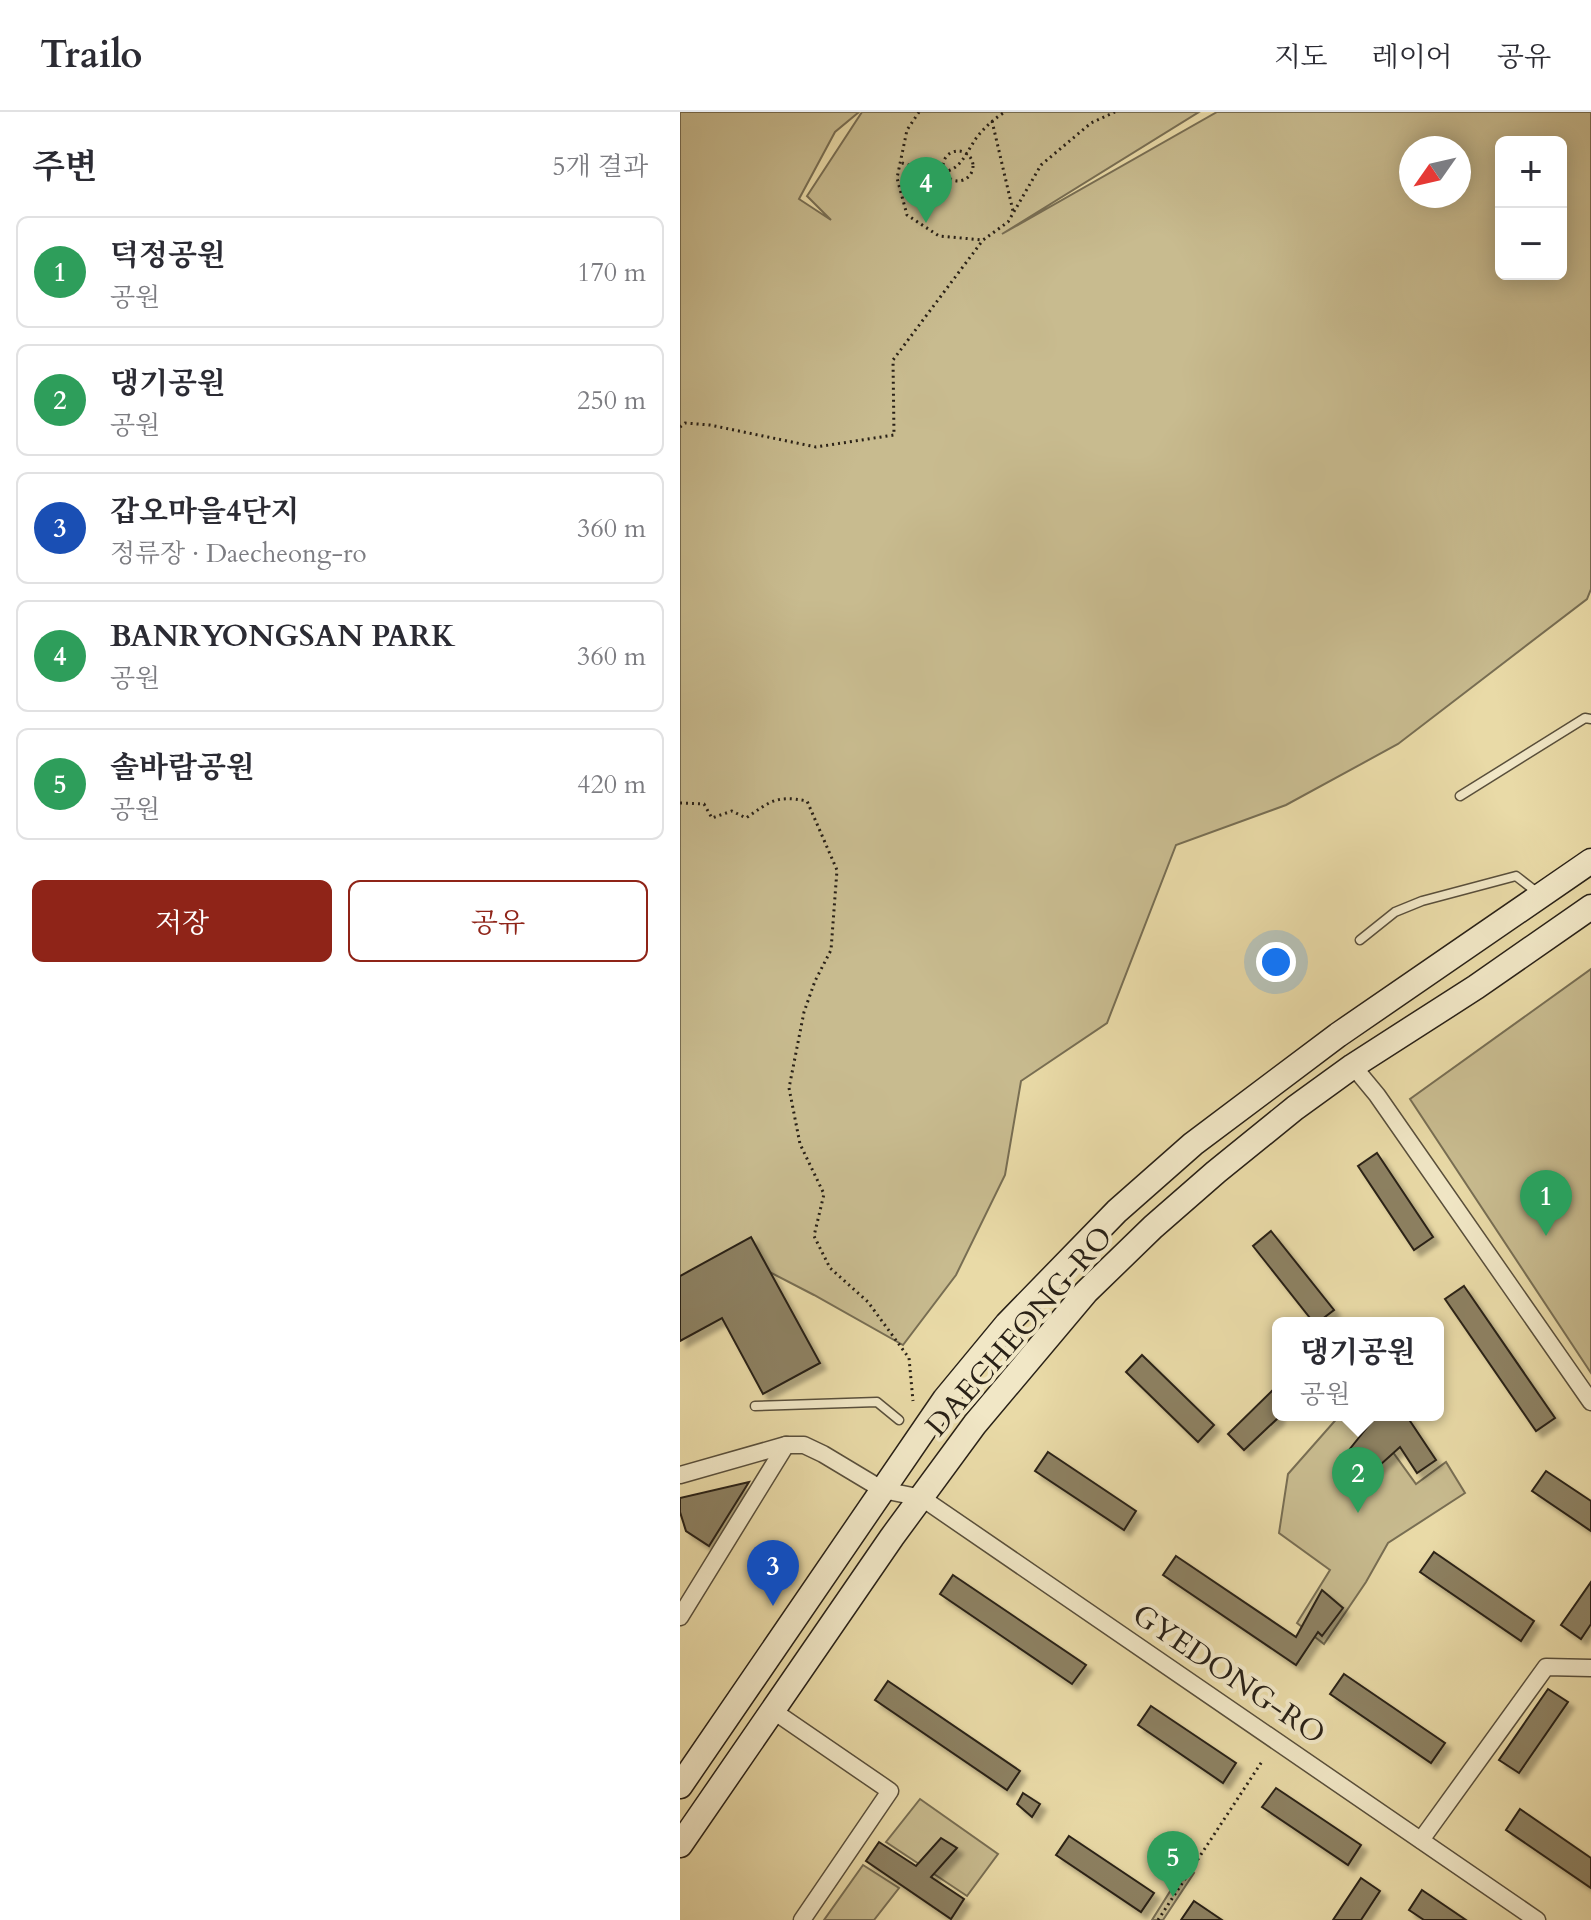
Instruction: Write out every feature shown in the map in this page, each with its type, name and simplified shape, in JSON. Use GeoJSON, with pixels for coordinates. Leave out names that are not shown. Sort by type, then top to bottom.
{"type":"FeatureCollection","features":[{"type":"Feature","properties":{"kind":"main road","name":"DAECHEONG-RO"},"geometry":{"type":"LineString","coordinates":[[680,1786],[945,1399],[1007,1324],[1117,1211],[1193,1144],[1338,1035],[1591,861]]}},
{"type":"Feature","properties":{"kind":"main road","name":"DAECHEONG-RO"},"geometry":{"type":"LineString","coordinates":[[680,1845],[892,1537],[975,1424],[1086,1292],[1153,1227],[1295,1108],[1591,907]]}},
{"type":"Feature","properties":{"kind":"street"},"geometry":{"type":"LineString","coordinates":[[1353,1066],[1377,1095],[1591,1402]]}},
{"type":"Feature","properties":{"kind":"street","name":"GYEDONG-RO"},"geometry":{"type":"LineString","coordinates":[[786,1445],[804,1445],[883,1490],[922,1498],[1537,1920]]}},
{"type":"Feature","properties":{"kind":"street"},"geometry":{"type":"LineString","coordinates":[[680,1475],[786,1445]]}},
{"type":"Feature","properties":{"kind":"street"},"geometry":{"type":"LineString","coordinates":[[680,1617],[786,1445]]}},
{"type":"Feature","properties":{"kind":"street"},"geometry":{"type":"LineString","coordinates":[[1421,1840],[1546,1667],[1591,1668]]}},
{"type":"Feature","properties":{"kind":"street"},"geometry":{"type":"LineString","coordinates":[[772,1710],[890,1791],[802,1920]]}},
{"type":"Feature","properties":{"kind":"lane"},"geometry":{"type":"LineString","coordinates":[[1460,796],[1585,718],[1591,719]]}},
{"type":"Feature","properties":{"kind":"lane"},"geometry":{"type":"LineString","coordinates":[[1360,940],[1395,912],[1422,901],[1516,876],[1542,895]]}},
{"type":"Feature","properties":{"kind":"lane"},"geometry":{"type":"LineString","coordinates":[[755,1406],[877,1402],[899,1420]]}},
{"type":"Feature","properties":{"kind":"path"},"geometry":{"type":"LineString","coordinates":[[919,112],[907,130],[897,178],[907,215],[939,236],[983,240]]}},
{"type":"Feature","properties":{"kind":"path"},"geometry":{"type":"LineString","coordinates":[[901,163],[935,173],[950,171],[964,160],[976,138],[1005,112]]}},
{"type":"Feature","properties":{"kind":"path"},"geometry":{"type":"LineString","coordinates":[[680,427],[685,423],[710,425],[816,447],[894,435],[893,360],[983,240],[1008,222],[1041,165],[1091,123],[1115,112]]}},
{"type":"Feature","properties":{"kind":"path"},"geometry":{"type":"LineString","coordinates":[[992,121],[1013,213]]}},
{"type":"Feature","properties":{"kind":"path"},"geometry":{"type":"LineString","coordinates":[[958,151],[967,155],[972,163],[973,168],[965,180],[950,180],[944,172],[943,162],[949,154],[958,151]]}},
{"type":"Feature","properties":{"kind":"path"},"geometry":{"type":"LineString","coordinates":[[680,803],[704,804],[712,818],[732,811],[746,818],[773,800],[791,798],[807,801],[837,870],[831,950],[804,1012],[789,1088],[800,1144],[824,1194],[814,1236],[830,1268],[868,1302],[909,1358],[913,1401]]}},
{"type":"Feature","properties":{"kind":"path"},"geometry":{"type":"LineString","coordinates":[[1158,1920],[1263,1760]]}},
{"type":"Feature","properties":{"kind":"shaded area"},"geometry":{"type":"Polygon","coordinates":[[[680,112],[859,112],[835,132],[799,199],[831,220],[807,196],[862,112],[1199,112],[1002,234],[1217,112],[1591,112],[1591,589],[1587,599],[1398,744],[1286,805],[1176,845],[1107,1023],[1021,1081],[1005,1175],[956,1275],[903,1345],[729,1251],[680,1281],[680,112]]]}},
{"type":"Feature","properties":{"kind":"shaded area"},"geometry":{"type":"Polygon","coordinates":[[[1591,969],[1591,1373],[1410,1099],[1591,969]]]}},
{"type":"Feature","properties":{"kind":"shaded area"},"geometry":{"type":"Polygon","coordinates":[[[1335,1421],[1370,1421],[1416,1484],[1446,1462],[1465,1493],[1388,1543],[1324,1644],[1297,1623],[1330,1570],[1279,1533],[1288,1474],[1335,1421]]]}},
{"type":"Feature","properties":{"kind":"shaded area"},"geometry":{"type":"Polygon","coordinates":[[[920,1799],[998,1854],[967,1896],[886,1842],[920,1799]]]}},
{"type":"Feature","properties":{"kind":"shaded area"},"geometry":{"type":"Polygon","coordinates":[[[863,1865],[899,1888],[874,1920],[824,1920],[863,1865]]]}},
{"type":"Feature","properties":{"kind":"shaded area"},"geometry":{"type":"Polygon","coordinates":[[[1186,1866],[1194,1873],[1163,1920],[1152,1920],[1186,1866]]]}},
{"type":"Feature","properties":{"kind":"building"},"geometry":{"type":"Polygon","coordinates":[[[1377,1153],[1433,1237],[1414,1250],[1358,1166],[1377,1153]]]}},
{"type":"Feature","properties":{"kind":"building"},"geometry":{"type":"Polygon","coordinates":[[[1271,1231],[1334,1310],[1325,1317],[1309,1317],[1253,1246],[1271,1231]]]}},
{"type":"Feature","properties":{"kind":"building"},"geometry":{"type":"Polygon","coordinates":[[[751,1237],[820,1363],[763,1394],[722,1318],[680,1341],[680,1276],[751,1237]]]}},
{"type":"Feature","properties":{"kind":"building"},"geometry":{"type":"Polygon","coordinates":[[[1464,1286],[1555,1418],[1536,1431],[1445,1299],[1464,1286]]]}},
{"type":"Feature","properties":{"kind":"building"},"geometry":{"type":"Polygon","coordinates":[[[1142,1355],[1214,1425],[1198,1442],[1126,1372],[1142,1355]]]}},
{"type":"Feature","properties":{"kind":"building"},"geometry":{"type":"Polygon","coordinates":[[[1272,1391],[1272,1421],[1275,1421],[1244,1450],[1228,1434],[1272,1391]]]}},
{"type":"Feature","properties":{"kind":"building"},"geometry":{"type":"Polygon","coordinates":[[[1372,1421],[1410,1421],[1436,1460],[1417,1473],[1400,1447],[1369,1475],[1345,1455],[1372,1421]]]}},
{"type":"Feature","properties":{"kind":"building"},"geometry":{"type":"Polygon","coordinates":[[[1048,1452],[1136,1511],[1124,1530],[1035,1471],[1048,1452]]]}},
{"type":"Feature","properties":{"kind":"building"},"geometry":{"type":"Polygon","coordinates":[[[1546,1471],[1591,1501],[1591,1531],[1532,1491],[1546,1471]]]}},
{"type":"Feature","properties":{"kind":"building"},"geometry":{"type":"Polygon","coordinates":[[[749,1482],[709,1546],[686,1531],[680,1512],[680,1498],[749,1482]]]}},
{"type":"Feature","properties":{"kind":"building"},"geometry":{"type":"Polygon","coordinates":[[[1434,1552],[1534,1621],[1521,1641],[1420,1572],[1434,1552]]]}},
{"type":"Feature","properties":{"kind":"building"},"geometry":{"type":"Polygon","coordinates":[[[1176,1556],[1296,1637],[1322,1590],[1343,1608],[1322,1636],[1318,1632],[1296,1665],[1163,1575],[1176,1556]]]}},
{"type":"Feature","properties":{"kind":"building"},"geometry":{"type":"Polygon","coordinates":[[[953,1575],[1086,1665],[1072,1684],[940,1594],[953,1575]]]}},
{"type":"Feature","properties":{"kind":"building"},"geometry":{"type":"Polygon","coordinates":[[[1591,1582],[1591,1624],[1581,1639],[1561,1625],[1591,1582]]]}},
{"type":"Feature","properties":{"kind":"building"},"geometry":{"type":"Polygon","coordinates":[[[1344,1674],[1445,1743],[1431,1763],[1330,1694],[1344,1674]]]}},
{"type":"Feature","properties":{"kind":"building"},"geometry":{"type":"Polygon","coordinates":[[[888,1681],[1020,1771],[1007,1790],[875,1700],[888,1681]]]}},
{"type":"Feature","properties":{"kind":"building"},"geometry":{"type":"Polygon","coordinates":[[[1548,1689],[1568,1702],[1519,1773],[1499,1760],[1548,1689]]]}},
{"type":"Feature","properties":{"kind":"building"},"geometry":{"type":"Polygon","coordinates":[[[1151,1706],[1236,1763],[1223,1783],[1138,1725],[1151,1706]]]}},
{"type":"Feature","properties":{"kind":"building"},"geometry":{"type":"Polygon","coordinates":[[[1276,1788],[1361,1845],[1348,1865],[1262,1807],[1276,1788]]]}},
{"type":"Feature","properties":{"kind":"building"},"geometry":{"type":"Polygon","coordinates":[[[1023,1793],[1040,1804],[1032,1817],[1017,1804],[1023,1793]]]}},
{"type":"Feature","properties":{"kind":"building"},"geometry":{"type":"Polygon","coordinates":[[[1520,1809],[1591,1858],[1591,1888],[1506,1830],[1520,1809]]]}},
{"type":"Feature","properties":{"kind":"building"},"geometry":{"type":"Polygon","coordinates":[[[1069,1836],[1154,1893],[1141,1912],[1056,1855],[1069,1836]]]}},
{"type":"Feature","properties":{"kind":"building"},"geometry":{"type":"Polygon","coordinates":[[[941,1838],[957,1848],[931,1877],[964,1899],[951,1919],[866,1861],[879,1842],[916,1866],[941,1838]]]}},
{"type":"Feature","properties":{"kind":"building"},"geometry":{"type":"Polygon","coordinates":[[[1361,1878],[1380,1891],[1361,1920],[1333,1920],[1361,1878]]]}},
{"type":"Feature","properties":{"kind":"building"},"geometry":{"type":"Polygon","coordinates":[[[1422,1890],[1466,1920],[1424,1920],[1409,1910],[1422,1890]]]}},
{"type":"Feature","properties":{"kind":"building"},"geometry":{"type":"Polygon","coordinates":[[[1194,1901],[1222,1920],[1181,1920],[1194,1901]]]}},
{"type":"Feature","properties":{"kind":"place","name":"BANRYONGSAN PARK"},"geometry":{"type":"Point","coordinates":[926,223]}},
{"type":"Feature","properties":{"kind":"place","name":"덕정공원"},"geometry":{"type":"Point","coordinates":[1546,1236]}},
{"type":"Feature","properties":{"kind":"place","name":"댕기공원"},"geometry":{"type":"Point","coordinates":[1358,1513]}},
{"type":"Feature","properties":{"kind":"place","name":"갑오마을4단지"},"geometry":{"type":"Point","coordinates":[773,1606]}},
{"type":"Feature","properties":{"kind":"place","name":"솔바람공원"},"geometry":{"type":"Point","coordinates":[1173,1897]}}]}
